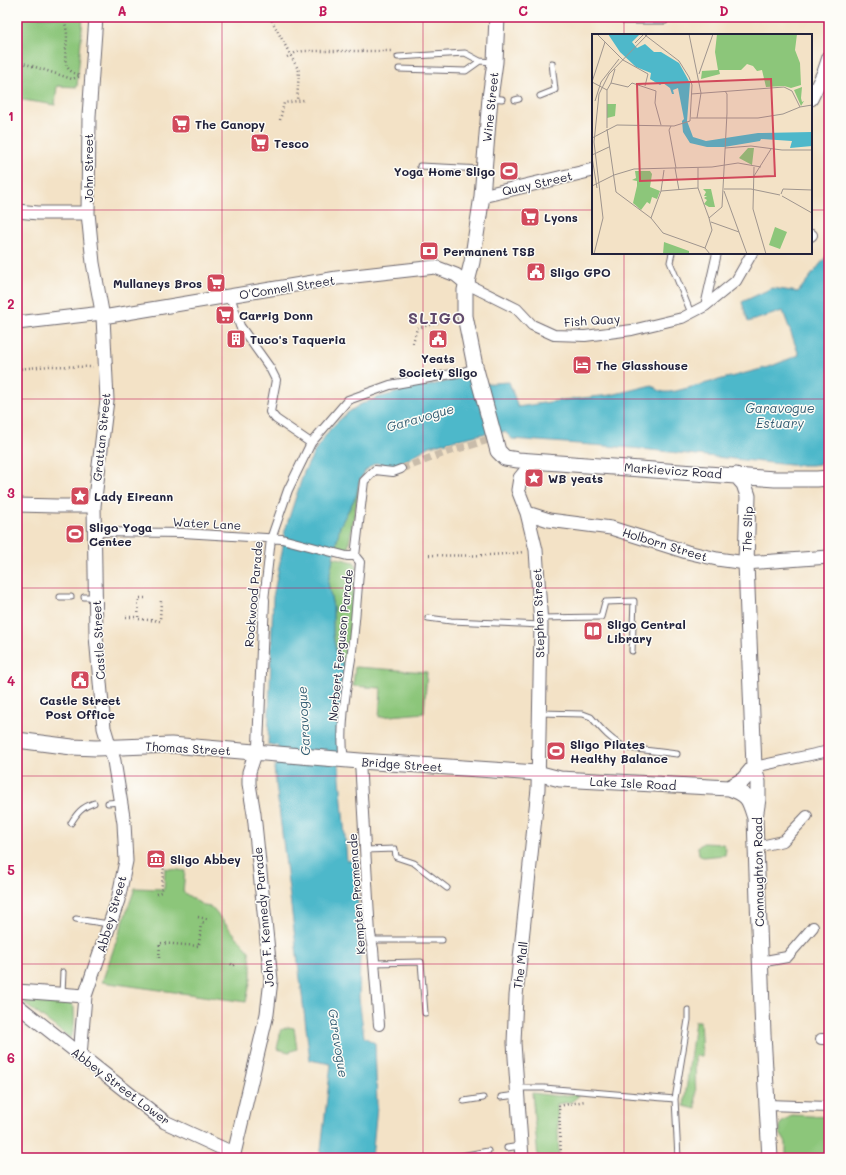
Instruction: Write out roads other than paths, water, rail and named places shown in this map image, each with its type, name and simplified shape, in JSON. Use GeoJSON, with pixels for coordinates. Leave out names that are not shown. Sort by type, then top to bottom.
{"type":"FeatureCollection","features":[{"type":"Feature","properties":{"kind":"main road","name":"Wine Street"},"geometry":{"type":"LineString","coordinates":[[492,438],[465,316],[465,290],[472,262],[482,196],[484,169],[496,98],[495,62],[497,17]]}},
{"type":"Feature","properties":{"kind":"main road","name":"Markievicz Road"},"geometry":{"type":"LineString","coordinates":[[492,438],[498,451],[505,458],[518,460],[775,479],[817,480],[829,478]]}},
{"type":"Feature","properties":{"kind":"main road","name":"The Slip"},"geometry":{"type":"LineString","coordinates":[[736,475],[744,484],[748,496],[746,563]]}},
{"type":"Feature","properties":{"kind":"main road","name":"The Slip"},"geometry":{"type":"LineString","coordinates":[[748,496],[757,486],[775,479]]}},
{"type":"Feature","properties":{"kind":"main road","name":"Connaughton Road"},"geometry":{"type":"LineString","coordinates":[[746,563],[754,767],[758,788],[755,818],[763,1034],[770,1158]]}},
{"type":"Feature","properties":{"kind":"main road","name":"Thomas Street"},"geometry":{"type":"LineString","coordinates":[[17,740],[72,747],[109,748],[171,745],[261,752]]}},
{"type":"Feature","properties":{"kind":"main road","name":"Bridge Street"},"geometry":{"type":"LineString","coordinates":[[261,752],[342,760],[537,773]]}},
{"type":"Feature","properties":{"kind":"main road"},"geometry":{"type":"LineString","coordinates":[[729,788],[743,780],[754,767]]}},
{"type":"Feature","properties":{"kind":"main road","name":"Lake Isle Road"},"geometry":{"type":"LineString","coordinates":[[537,773],[560,779],[729,788],[744,793],[751,803],[755,818]]}},
{"type":"Feature","properties":{"kind":"street","name":"John Street"},"geometry":{"type":"LineString","coordinates":[[96,17],[87,76],[89,116],[88,213],[93,263],[103,315]]}},
{"type":"Feature","properties":{"kind":"street"},"geometry":{"type":"LineString","coordinates":[[812,97],[827,73],[829,57]]}},
{"type":"Feature","properties":{"kind":"street","name":"Quay Street"},"geometry":{"type":"LineString","coordinates":[[482,196],[592,170]]}},
{"type":"Feature","properties":{"kind":"street"},"geometry":{"type":"LineString","coordinates":[[17,211],[38,213],[88,213]]}},
{"type":"Feature","properties":{"kind":"street"},"geometry":{"type":"LineString","coordinates":[[705,306],[717,254]]}},
{"type":"Feature","properties":{"kind":"street","name":"Fish Quay"},"geometry":{"type":"LineString","coordinates":[[467,284],[517,309],[532,325],[554,335],[585,336],[632,330],[682,318],[705,306],[736,281],[751,254]]}},
{"type":"Feature","properties":{"kind":"street","name":"O'Connell Street"},"geometry":{"type":"LineString","coordinates":[[17,323],[103,315],[337,278],[435,267],[456,275],[467,284]]}},
{"type":"Feature","properties":{"kind":"street"},"geometry":{"type":"LineString","coordinates":[[230,296],[240,326],[270,368],[276,380],[270,412],[276,419],[311,442]]}},
{"type":"Feature","properties":{"kind":"street","name":"Grattan Street"},"geometry":{"type":"LineString","coordinates":[[93,532],[94,506],[107,400],[103,315]]}},
{"type":"Feature","properties":{"kind":"street","name":"Rockwood Parade"},"geometry":{"type":"LineString","coordinates":[[261,752],[258,746],[264,600],[271,539],[288,490],[311,442],[348,400],[390,385],[476,370]]}},
{"type":"Feature","properties":{"kind":"street","name":"Stephen Street"},"geometry":{"type":"LineString","coordinates":[[534,461],[520,478],[518,490],[527,513],[536,550],[540,622],[537,773]]}},
{"type":"Feature","properties":{"kind":"street","name":"Norbert Ferguson Parade"},"geometry":{"type":"LineString","coordinates":[[342,760],[346,688],[351,659],[360,562],[351,556],[364,481],[375,470],[393,472],[401,469]]}},
{"type":"Feature","properties":{"kind":"street"},"geometry":{"type":"LineString","coordinates":[[17,505],[94,506]]}},
{"type":"Feature","properties":{"kind":"street","name":"Holborn Street"},"geometry":{"type":"LineString","coordinates":[[527,513],[549,520],[611,528],[687,552],[717,559],[746,563],[829,557]]}},
{"type":"Feature","properties":{"kind":"street","name":"Water Lane"},"geometry":{"type":"LineString","coordinates":[[93,532],[183,533],[282,539],[351,556]]}},
{"type":"Feature","properties":{"kind":"street","name":"Castle Street"},"geometry":{"type":"LineString","coordinates":[[93,532],[90,597],[96,636],[104,728],[109,748]]}},
{"type":"Feature","properties":{"kind":"street","name":"Abbey Street"},"geometry":{"type":"LineString","coordinates":[[80,1056],[85,996],[118,900],[126,861],[124,823],[114,802],[114,761],[109,748]]}},
{"type":"Feature","properties":{"kind":"street"},"geometry":{"type":"LineString","coordinates":[[754,767],[829,751]]}},
{"type":"Feature","properties":{"kind":"street","name":"John F. Kennedy Parade"},"geometry":{"type":"LineString","coordinates":[[234,1155],[267,1014],[271,980],[254,814],[249,784],[249,772],[261,752]]}},
{"type":"Feature","properties":{"kind":"street","name":"Kempten Promenade"},"geometry":{"type":"LineString","coordinates":[[360,761],[371,940],[379,1025]]}},
{"type":"Feature","properties":{"kind":"street","name":"The Mall"},"geometry":{"type":"LineString","coordinates":[[522,1152],[514,1043],[516,996],[538,789],[537,773]]}},
{"type":"Feature","properties":{"kind":"street"},"geometry":{"type":"LineString","coordinates":[[756,847],[783,841],[807,816]]}},
{"type":"Feature","properties":{"kind":"street"},"geometry":{"type":"LineString","coordinates":[[760,962],[787,957],[813,927]]}},
{"type":"Feature","properties":{"kind":"street"},"geometry":{"type":"LineString","coordinates":[[17,991],[85,996]]}},
{"type":"Feature","properties":{"kind":"street","name":"Abbey Street Lower"},"geometry":{"type":"LineString","coordinates":[[17,1005],[165,1122],[234,1155]]}},
{"type":"Feature","properties":{"kind":"street"},"geometry":{"type":"LineString","coordinates":[[767,1106],[829,1107]]}},
{"type":"Feature","properties":{"kind":"lane"},"geometry":{"type":"LineString","coordinates":[[624,17],[624,21],[665,21]]}},
{"type":"Feature","properties":{"kind":"lane"},"geometry":{"type":"LineString","coordinates":[[398,54],[465,53],[480,61],[495,62]]}},
{"type":"Feature","properties":{"kind":"lane"},"geometry":{"type":"LineString","coordinates":[[399,69],[466,71],[480,61]]}},
{"type":"Feature","properties":{"kind":"lane"},"geometry":{"type":"LineString","coordinates":[[540,96],[555,90],[552,64]]}},
{"type":"Feature","properties":{"kind":"lane"},"geometry":{"type":"LineString","coordinates":[[420,166],[484,169]]}},
{"type":"Feature","properties":{"kind":"lane"},"geometry":{"type":"LineString","coordinates":[[672,254],[670,262],[691,313]]}},
{"type":"Feature","properties":{"kind":"lane"},"geometry":{"type":"LineString","coordinates":[[60,597],[71,597]]}},
{"type":"Feature","properties":{"kind":"lane"},"geometry":{"type":"LineString","coordinates":[[428,618],[451,621],[540,622],[601,617],[605,602],[634,601],[632,651]]}},
{"type":"Feature","properties":{"kind":"lane"},"geometry":{"type":"LineString","coordinates":[[539,713],[583,714],[591,717],[602,730],[621,746],[677,754]]}},
{"type":"Feature","properties":{"kind":"lane"},"geometry":{"type":"LineString","coordinates":[[71,823],[78,812],[85,806],[94,803]]}},
{"type":"Feature","properties":{"kind":"lane"},"geometry":{"type":"LineString","coordinates":[[365,850],[395,849],[396,857],[414,863],[447,888]]}},
{"type":"Feature","properties":{"kind":"lane"},"geometry":{"type":"LineString","coordinates":[[76,919],[110,924]]}},
{"type":"Feature","properties":{"kind":"lane"},"geometry":{"type":"LineString","coordinates":[[371,940],[442,940]]}},
{"type":"Feature","properties":{"kind":"lane"},"geometry":{"type":"LineString","coordinates":[[374,963],[421,962],[425,1012]]}},
{"type":"Feature","properties":{"kind":"lane"},"geometry":{"type":"LineString","coordinates":[[62,994],[64,972]]}},
{"type":"Feature","properties":{"kind":"lane"},"geometry":{"type":"LineString","coordinates":[[678,1158],[675,1099],[688,1020],[688,1010]]}},
{"type":"Feature","properties":{"kind":"lane"},"geometry":{"type":"LineString","coordinates":[[501,1097],[518,1091],[544,1088],[675,1099]]}},
{"type":"Feature","properties":{"kind":"lane"},"geometry":{"type":"LineString","coordinates":[[464,1100],[483,1098]]}},
{"type":"Feature","properties":{"kind":"lane"},"geometry":{"type":"LineString","coordinates":[[507,1148],[522,1152]]}},
{"type":"Feature","properties":{"kind":"lane"},"geometry":{"type":"LineString","coordinates":[[460,1158],[461,1156],[488,1151]]}},
{"type":"Feature","properties":{"kind":"water"},"geometry":{"type":"Polygon","coordinates":[[[829,253],[829,463],[790,465],[632,448],[512,439],[505,432],[482,434],[430,446],[392,469],[384,464],[375,463],[365,471],[359,482],[356,496],[340,526],[328,583],[333,607],[333,635],[337,657],[344,665],[339,766],[347,861],[356,860],[360,955],[359,998],[364,1037],[375,1043],[377,1106],[372,1158],[320,1158],[331,1064],[310,1060],[274,768],[278,762],[278,746],[268,744],[273,597],[285,530],[304,472],[316,449],[331,428],[346,414],[359,405],[399,392],[412,386],[423,387],[466,377],[479,384],[509,382],[518,407],[611,395],[652,385],[663,392],[676,391],[769,367],[799,355],[783,311],[748,322],[742,302],[772,288],[798,292],[829,253]]]}},
{"type":"Feature","properties":{"kind":"tunnel"},"geometry":{"type":"LineString","coordinates":[[401,469],[446,452],[487,440]]}},
{"type":"Feature","properties":{"kind":"place","name":"The Canopy"},"geometry":{"type":"Point","coordinates":[181,124]}},
{"type":"Feature","properties":{"kind":"place","name":"Tesco"},"geometry":{"type":"Point","coordinates":[260,143]}},
{"type":"Feature","properties":{"kind":"place","name":"Yoga Home Sligo"},"geometry":{"type":"Point","coordinates":[509,171]}},
{"type":"Feature","properties":{"kind":"place","name":"Lyons"},"geometry":{"type":"Point","coordinates":[530,217]}},
{"type":"Feature","properties":{"kind":"place","name":"Permanent TSB"},"geometry":{"type":"Point","coordinates":[429,251]}},
{"type":"Feature","properties":{"kind":"place","name":"Sligo GPO"},"geometry":{"type":"Point","coordinates":[536,272]}},
{"type":"Feature","properties":{"kind":"place","name":"Mullaneys Bros"},"geometry":{"type":"Point","coordinates":[216,283]}},
{"type":"Feature","properties":{"kind":"place","name":"Carrig Donn"},"geometry":{"type":"Point","coordinates":[225,315]}},
{"type":"Feature","properties":{"kind":"place","name":"Tuco's Taqueria"},"geometry":{"type":"Point","coordinates":[236,339]}},
{"type":"Feature","properties":{"kind":"place","name":"Yeats Society Sligo"},"geometry":{"type":"Point","coordinates":[438,339]}},
{"type":"Feature","properties":{"kind":"place","name":"The Glasshouse"},"geometry":{"type":"Point","coordinates":[582,365]}},
{"type":"Feature","properties":{"kind":"place","name":"WB yeats"},"geometry":{"type":"Point","coordinates":[534,478]}},
{"type":"Feature","properties":{"kind":"place","name":"Lady Eireann"},"geometry":{"type":"Point","coordinates":[80,496]}},
{"type":"Feature","properties":{"kind":"place","name":"Sligo Yoga Centee"},"geometry":{"type":"Point","coordinates":[75,534]}},
{"type":"Feature","properties":{"kind":"place","name":"Sligo Central Library"},"geometry":{"type":"Point","coordinates":[593,631]}},
{"type":"Feature","properties":{"kind":"place","name":"Castle Street Post Office"},"geometry":{"type":"Point","coordinates":[80,680]}},
{"type":"Feature","properties":{"kind":"place","name":"Sligo Pilates Healthy Balance"},"geometry":{"type":"Point","coordinates":[556,751]}},
{"type":"Feature","properties":{"kind":"place","name":"Sligo Abbey"},"geometry":{"type":"Point","coordinates":[156,859]}},
{"type":"Feature","properties":{"kind":"district","name":"SLIGO"},"geometry":{"type":"Point","coordinates":[437,317]}},
{"type":"Feature","properties":{"kind":"water label","name":"Garavogue Estuary"},"geometry":{"type":"Point","coordinates":[780,414]}},
{"type":"Feature","properties":{"kind":"water label","name":"Garavogue"},"geometry":{"type":"Point","coordinates":[420,417]}},
{"type":"Feature","properties":{"kind":"water label","name":"Garavogue"},"geometry":{"type":"Point","coordinates":[303,721]}},
{"type":"Feature","properties":{"kind":"water label","name":"Garavogue"},"geometry":{"type":"Point","coordinates":[339,1043]}}]}
